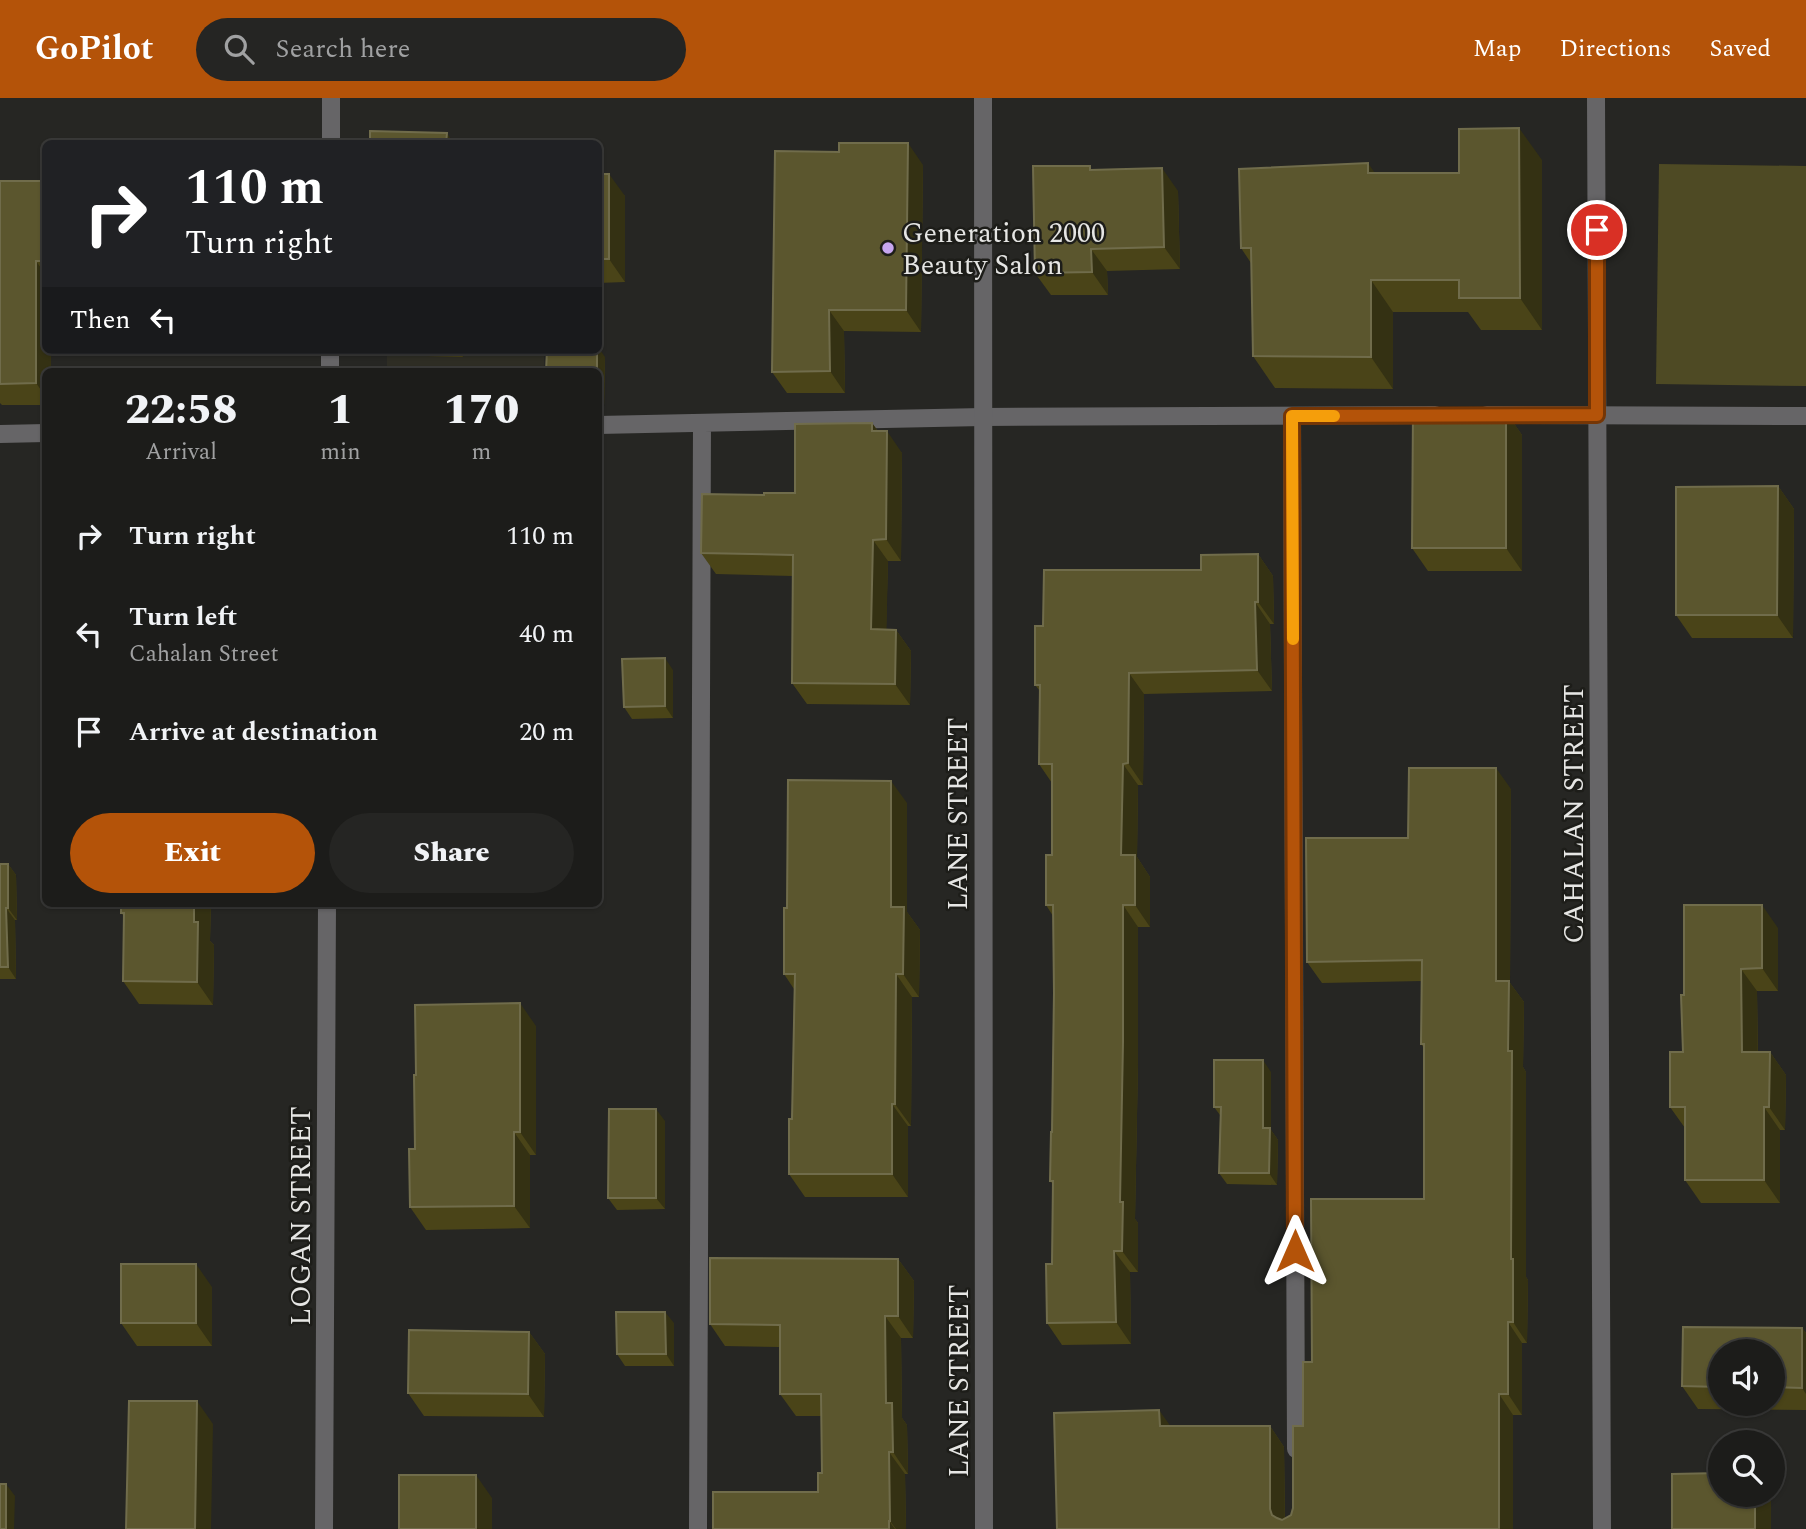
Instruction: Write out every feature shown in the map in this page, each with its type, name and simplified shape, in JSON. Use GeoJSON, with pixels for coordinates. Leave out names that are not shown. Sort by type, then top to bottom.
{"type":"FeatureCollection","features":[{"type":"Feature","properties":{"kind":"street"},"geometry":{"type":"LineString","coordinates":[[331,98],[331,140]]}},
{"type":"Feature","properties":{"kind":"street","name":"LANE STREET"},"geometry":{"type":"LineString","coordinates":[[983,98],[984,1529]]}},
{"type":"Feature","properties":{"kind":"street","name":"CAHALAN STREET"},"geometry":{"type":"LineString","coordinates":[[1596,98],[1602,1529]]}},
{"type":"Feature","properties":{"kind":"street"},"geometry":{"type":"LineString","coordinates":[[1292,416],[1296,1460]]}},
{"type":"Feature","properties":{"kind":"street"},"geometry":{"type":"LineString","coordinates":[[602,425],[983,417],[1806,416]]}},
{"type":"Feature","properties":{"kind":"street"},"geometry":{"type":"LineString","coordinates":[[698,1529],[702,423]]}},
{"type":"Feature","properties":{"kind":"street"},"geometry":{"type":"LineString","coordinates":[[0,434],[42,433]]}},
{"type":"Feature","properties":{"kind":"street","name":"LOGAN STREET"},"geometry":{"type":"LineString","coordinates":[[324,1529],[327,907]]}},
{"type":"Feature","properties":{"kind":"shaded area"},"geometry":{"type":"Polygon","coordinates":[[[1659,164],[1806,166],[1806,386],[1656,384],[1659,164]]]}},
{"type":"Feature","properties":{"kind":"shaded area"},"geometry":{"type":"Polygon","coordinates":[[[387,354],[544,354],[544,368],[387,368],[387,354]]]}},
{"type":"Feature","properties":{"kind":"building"},"geometry":{"type":"Polygon","coordinates":[[[1519,128],[1520,298],[1459,298],[1459,280],[1371,280],[1371,357],[1253,356],[1251,248],[1241,248],[1239,169],[1368,163],[1368,173],[1459,173],[1459,129],[1519,128]]]}},
{"type":"Feature","properties":{"kind":"building"},"geometry":{"type":"Polygon","coordinates":[[[370,131],[447,133],[446,140],[370,140],[370,131]]]}},
{"type":"Feature","properties":{"kind":"building"},"geometry":{"type":"Polygon","coordinates":[[[839,143],[908,143],[906,310],[829,310],[830,371],[772,372],[775,151],[839,152],[839,143]]]}},
{"type":"Feature","properties":{"kind":"building"},"geometry":{"type":"Polygon","coordinates":[[[1033,166],[1090,166],[1090,170],[1162,168],[1164,247],[1091,249],[1092,272],[1035,273],[1033,166]]]}},
{"type":"Feature","properties":{"kind":"building"},"geometry":{"type":"Polygon","coordinates":[[[602,174],[609,174],[609,259],[602,259],[602,174]]]}},
{"type":"Feature","properties":{"kind":"building"},"geometry":{"type":"Polygon","coordinates":[[[0,181],[42,181],[42,261],[36,261],[36,383],[0,384],[0,181]]]}},
{"type":"Feature","properties":{"kind":"building"},"geometry":{"type":"Polygon","coordinates":[[[547,354],[597,354],[597,368],[546,368],[547,354]]]}},
{"type":"Feature","properties":{"kind":"building"},"geometry":{"type":"Polygon","coordinates":[[[1413,411],[1506,412],[1506,548],[1412,548],[1413,411]]]}},
{"type":"Feature","properties":{"kind":"building"},"geometry":{"type":"Polygon","coordinates":[[[872,423],[872,431],[887,431],[886,539],[873,540],[871,629],[896,630],[895,684],[792,683],[793,555],[701,553],[702,494],[795,493],[795,424],[872,423]]]}},
{"type":"Feature","properties":{"kind":"building"},"geometry":{"type":"Polygon","coordinates":[[[1778,486],[1777,615],[1676,615],[1676,487],[1778,486]]]}},
{"type":"Feature","properties":{"kind":"building"},"geometry":{"type":"Polygon","coordinates":[[[1258,554],[1258,602],[1255,602],[1257,670],[1129,673],[1128,763],[1123,764],[1121,855],[1135,855],[1135,905],[1123,905],[1120,1202],[1123,1202],[1122,1251],[1114,1251],[1116,1322],[1047,1323],[1046,1264],[1052,1264],[1053,1181],[1050,1181],[1054,993],[1053,905],[1046,905],[1046,855],[1052,855],[1052,764],[1039,764],[1040,685],[1035,685],[1035,626],[1043,626],[1044,570],[1201,570],[1201,555],[1258,554]]]}},
{"type":"Feature","properties":{"kind":"building"},"geometry":{"type":"Polygon","coordinates":[[[665,658],[665,706],[624,707],[622,659],[665,658]]]}},
{"type":"Feature","properties":{"kind":"building"},"geometry":{"type":"Polygon","coordinates":[[[1409,768],[1496,768],[1496,981],[1509,981],[1513,1259],[1513,1322],[1508,1322],[1508,1394],[1499,1394],[1499,1529],[1057,1529],[1054,1413],[1159,1410],[1160,1426],[1270,1426],[1270,1509],[1272,1515],[1282,1520],[1291,1515],[1293,1426],[1303,1426],[1303,1362],[1312,1362],[1311,1199],[1424,1199],[1422,960],[1307,962],[1306,838],[1408,838],[1409,768]]]}},
{"type":"Feature","properties":{"kind":"building"},"geometry":{"type":"Polygon","coordinates":[[[788,780],[891,781],[891,907],[904,907],[903,974],[896,974],[892,1174],[789,1174],[795,974],[784,974],[788,780]]]}},
{"type":"Feature","properties":{"kind":"building"},"geometry":{"type":"Polygon","coordinates":[[[0,864],[8,864],[8,967],[0,967],[0,864]]]}},
{"type":"Feature","properties":{"kind":"building"},"geometry":{"type":"Polygon","coordinates":[[[1684,905],[1762,905],[1762,968],[1741,969],[1742,1052],[1770,1052],[1769,1107],[1764,1107],[1764,1180],[1685,1180],[1685,1107],[1670,1107],[1670,1052],[1683,1052],[1681,995],[1684,995],[1684,905]]]}},
{"type":"Feature","properties":{"kind":"building"},"geometry":{"type":"Polygon","coordinates":[[[121,907],[194,907],[194,922],[198,922],[197,982],[123,981],[124,913],[121,913],[121,907]]]}},
{"type":"Feature","properties":{"kind":"building"},"geometry":{"type":"Polygon","coordinates":[[[520,1003],[520,1132],[514,1132],[514,1206],[410,1207],[409,1149],[415,1149],[415,1005],[520,1003]]]}},
{"type":"Feature","properties":{"kind":"building"},"geometry":{"type":"Polygon","coordinates":[[[1214,1060],[1263,1060],[1263,1128],[1270,1128],[1269,1173],[1219,1173],[1221,1107],[1214,1107],[1214,1060]]]}},
{"type":"Feature","properties":{"kind":"building"},"geometry":{"type":"Polygon","coordinates":[[[609,1109],[656,1109],[656,1198],[608,1198],[609,1109]]]}},
{"type":"Feature","properties":{"kind":"building"},"geometry":{"type":"Polygon","coordinates":[[[710,1258],[898,1259],[898,1316],[885,1316],[886,1403],[892,1403],[893,1452],[889,1452],[889,1529],[713,1529],[713,1492],[818,1492],[818,1473],[822,1473],[821,1394],[780,1394],[780,1325],[710,1324],[710,1258]]]}},
{"type":"Feature","properties":{"kind":"building"},"geometry":{"type":"Polygon","coordinates":[[[121,1264],[196,1264],[196,1323],[121,1323],[121,1264]]]}},
{"type":"Feature","properties":{"kind":"building"},"geometry":{"type":"Polygon","coordinates":[[[616,1312],[665,1312],[666,1354],[617,1354],[616,1312]]]}},
{"type":"Feature","properties":{"kind":"building"},"geometry":{"type":"Polygon","coordinates":[[[1683,1327],[1802,1328],[1802,1388],[1785,1387],[1785,1339],[1708,1339],[1708,1387],[1682,1386],[1683,1327]]]}},
{"type":"Feature","properties":{"kind":"building"},"geometry":{"type":"Polygon","coordinates":[[[409,1330],[529,1332],[528,1394],[408,1393],[409,1330]]]}},
{"type":"Feature","properties":{"kind":"building"},"geometry":{"type":"Polygon","coordinates":[[[129,1401],[197,1401],[195,1529],[126,1529],[129,1401]]]}},
{"type":"Feature","properties":{"kind":"building"},"geometry":{"type":"Polygon","coordinates":[[[1708,1473],[1708,1507],[1755,1507],[1755,1529],[1672,1529],[1672,1474],[1708,1473]]]}},
{"type":"Feature","properties":{"kind":"building"},"geometry":{"type":"Polygon","coordinates":[[[399,1475],[476,1475],[476,1529],[399,1529],[399,1475]]]}},
{"type":"Feature","properties":{"kind":"building"},"geometry":{"type":"Polygon","coordinates":[[[0,1484],[6,1484],[6,1529],[0,1529],[0,1484]]]}},
{"type":"Feature","properties":{"kind":"slow traffic"},"geometry":{"type":"LineString","coordinates":[[1293,639],[1292,416],[1334,416]]}},
{"type":"Feature","properties":{"kind":"place","name":"Generation 2000 Beauty Salon"},"geometry":{"type":"Point","coordinates":[888,248]}},
{"type":"Feature","properties":{"kind":"route"},"geometry":{"type":"LineString","coordinates":[[1295,1251],[1292,416],[1597,415],[1597,230]]}}]}
